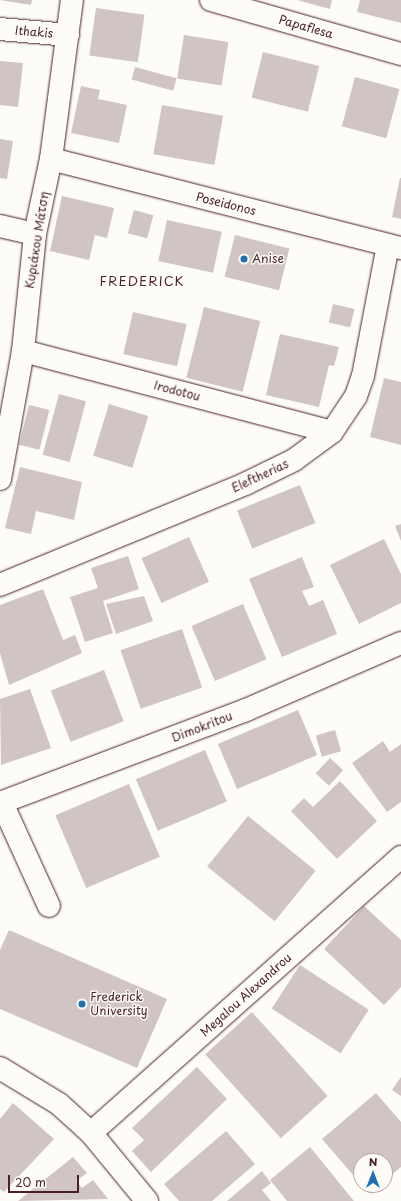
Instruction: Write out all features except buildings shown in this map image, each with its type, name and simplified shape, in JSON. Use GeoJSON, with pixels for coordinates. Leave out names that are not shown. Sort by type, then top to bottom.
{"type":"FeatureCollection","features":[{"type":"Feature","properties":{"kind":"street","name":"Κυριάκου Μάτση"},"geometry":{"type":"LineString","coordinates":[[0,479],[6,413],[22,351],[36,234],[51,159],[72,0]]}},
{"type":"Feature","properties":{"kind":"street","name":"Papaflesa"},"geometry":{"type":"LineString","coordinates":[[212,0],[401,54]]}},
{"type":"Feature","properties":{"kind":"street","name":"Ithakis"},"geometry":{"type":"LineString","coordinates":[[0,29],[68,35]]}},
{"type":"Feature","properties":{"kind":"street","name":"Poseidonos"},"geometry":{"type":"LineString","coordinates":[[51,159],[394,246]]}},
{"type":"Feature","properties":{"kind":"street"},"geometry":{"type":"LineString","coordinates":[[0,226],[36,234]]}},
{"type":"Feature","properties":{"kind":"street","name":"Eleftherias"},"geometry":{"type":"LineString","coordinates":[[0,585],[244,484],[294,460],[332,432],[356,396],[364,376],[394,246]]}},
{"type":"Feature","properties":{"kind":"street","name":"Irodotou"},"geometry":{"type":"LineString","coordinates":[[22,351],[332,432]]}},
{"type":"Feature","properties":{"kind":"street","name":"Dimokritou"},"geometry":{"type":"LineString","coordinates":[[1,803],[246,710],[401,643]]}},
{"type":"Feature","properties":{"kind":"street"},"geometry":{"type":"LineString","coordinates":[[1,803],[49,906]]}},
{"type":"Feature","properties":{"kind":"street","name":"Megalou Alexandrou"},"geometry":{"type":"LineString","coordinates":[[91,1133],[401,857]]}},
{"type":"Feature","properties":{"kind":"street"},"geometry":{"type":"LineString","coordinates":[[0,1068],[41,1091],[91,1133],[147,1201]]}},
{"type":"Feature","properties":{"kind":"place","name":"Anise"},"geometry":{"type":"Point","coordinates":[244,259]}},
{"type":"Feature","properties":{"kind":"place","name":"Frederick University"},"geometry":{"type":"Point","coordinates":[82,1004]}},
{"type":"Feature","properties":{"kind":"district","name":"FREDERICK"},"geometry":{"type":"Point","coordinates":[142,281]}}]}
